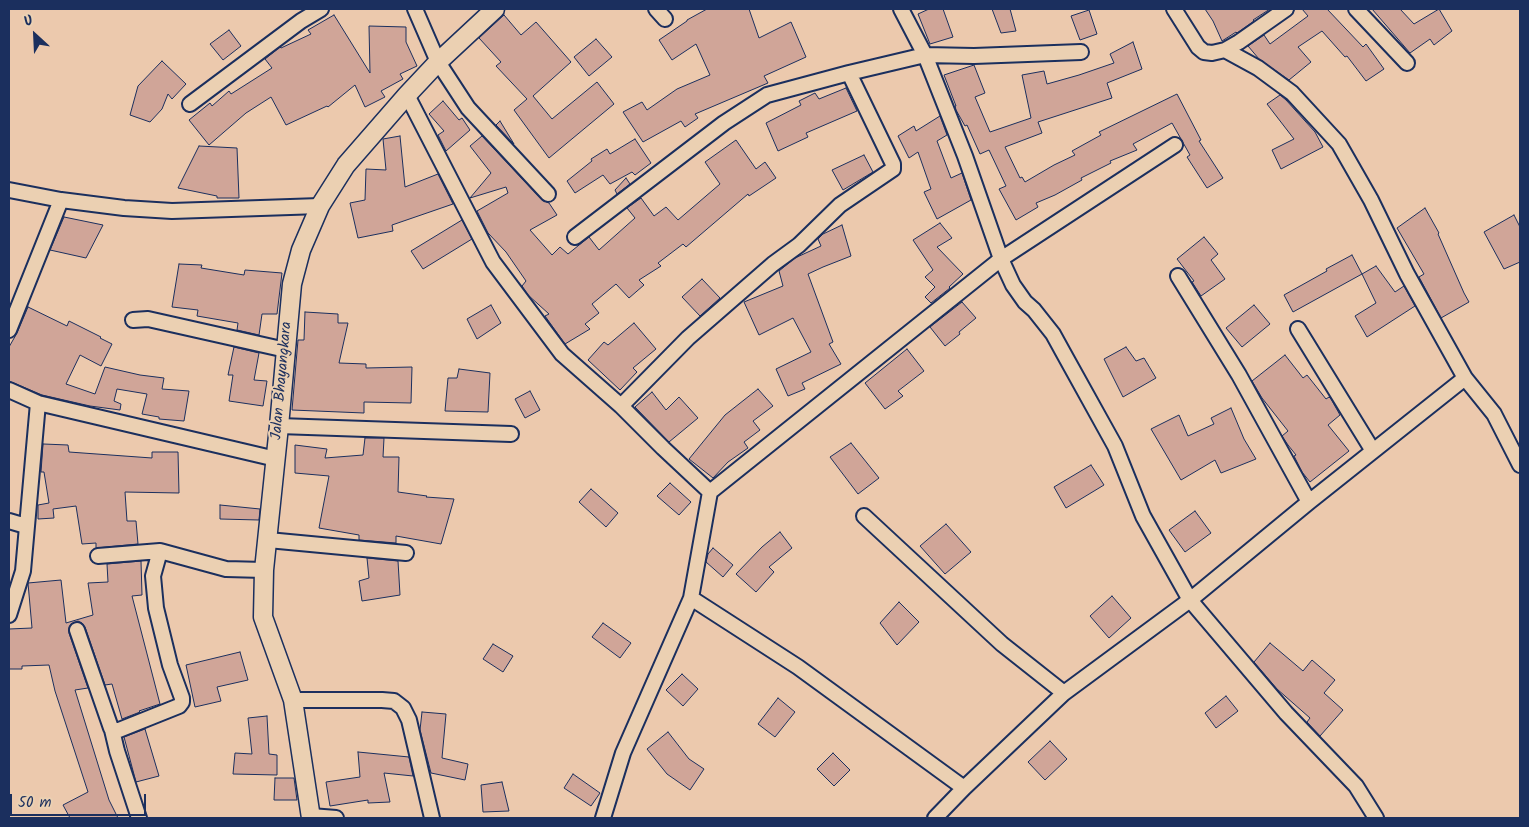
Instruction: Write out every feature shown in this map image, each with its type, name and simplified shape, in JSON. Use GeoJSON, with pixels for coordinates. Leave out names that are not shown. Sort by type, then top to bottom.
{"type":"FeatureCollection","features":[{"type":"Feature","properties":{"kind":"street"},"geometry":{"type":"LineString","coordinates":[[190,104],[301,21],[321,9]]}},
{"type":"Feature","properties":{"kind":"street"},"geometry":{"type":"LineString","coordinates":[[416,9],[438,62],[468,108],[548,194]]}},
{"type":"Feature","properties":{"kind":"street","name":"Jalan Bhayangkara"},"geometry":{"type":"LineString","coordinates":[[311,817],[293,700],[263,617],[264,570],[292,284],[301,250],[320,206],[346,165],[407,94],[495,9]]}},
{"type":"Feature","properties":{"kind":"street"},"geometry":{"type":"LineString","coordinates":[[901,9],[925,55],[965,156],[1001,258],[1014,285],[1025,302],[1053,334],[1115,446],[1143,516],[1190,600],[1286,713],[1356,786],[1376,818]]}},
{"type":"Feature","properties":{"kind":"street"},"geometry":{"type":"LineString","coordinates":[[1174,9],[1198,47],[1204,52],[1212,53],[1225,50],[1239,42],[1286,9]]}},
{"type":"Feature","properties":{"kind":"street"},"geometry":{"type":"LineString","coordinates":[[1356,9],[1407,63]]}},
{"type":"Feature","properties":{"kind":"street"},"geometry":{"type":"LineString","coordinates":[[1225,50],[1258,68],[1292,93],[1339,144],[1371,200],[1407,274],[1465,378],[1494,414],[1520,465]]}},
{"type":"Feature","properties":{"kind":"street"},"geometry":{"type":"LineString","coordinates":[[575,237],[724,123],[767,95],[925,55],[974,56],[1082,52]]}},
{"type":"Feature","properties":{"kind":"street"},"geometry":{"type":"LineString","coordinates":[[621,406],[688,338],[773,264],[799,245],[840,205],[893,169],[893,164],[849,73]]}},
{"type":"Feature","properties":{"kind":"street"},"geometry":{"type":"LineString","coordinates":[[407,94],[494,262],[562,354],[621,406],[710,492]]}},
{"type":"Feature","properties":{"kind":"street"},"geometry":{"type":"LineString","coordinates":[[604,818],[623,754],[691,598],[710,492],[1001,258],[1175,145]]}},
{"type":"Feature","properties":{"kind":"street"},"geometry":{"type":"LineString","coordinates":[[9,190],[61,200],[124,208],[172,211],[320,206]]}},
{"type":"Feature","properties":{"kind":"street"},"geometry":{"type":"LineString","coordinates":[[9,330],[61,200]]}},
{"type":"Feature","properties":{"kind":"street"},"geometry":{"type":"LineString","coordinates":[[1178,276],[1239,375],[1309,502]]}},
{"type":"Feature","properties":{"kind":"street"},"geometry":{"type":"LineString","coordinates":[[133,320],[148,319],[286,350]]}},
{"type":"Feature","properties":{"kind":"street"},"geometry":{"type":"LineString","coordinates":[[1298,329],[1373,451]]}},
{"type":"Feature","properties":{"kind":"street"},"geometry":{"type":"LineString","coordinates":[[935,818],[1064,693],[1190,600],[1309,502],[1465,378]]}},
{"type":"Feature","properties":{"kind":"street"},"geometry":{"type":"LineString","coordinates":[[9,390],[38,403],[276,459]]}},
{"type":"Feature","properties":{"kind":"street"},"geometry":{"type":"LineString","coordinates":[[9,615],[23,571],[38,403]]}},
{"type":"Feature","properties":{"kind":"street"},"geometry":{"type":"LineString","coordinates":[[279,426],[511,434]]}},
{"type":"Feature","properties":{"kind":"street"},"geometry":{"type":"LineString","coordinates":[[864,516],[1002,644],[1064,693]]}},
{"type":"Feature","properties":{"kind":"street"},"geometry":{"type":"LineString","coordinates":[[9,521],[26,526]]}},
{"type":"Feature","properties":{"kind":"street"},"geometry":{"type":"LineString","coordinates":[[268,540],[406,553]]}},
{"type":"Feature","properties":{"kind":"street"},"geometry":{"type":"LineString","coordinates":[[112,730],[119,730],[179,706],[182,702],[170,665],[156,608],[153,576],[160,551]]}},
{"type":"Feature","properties":{"kind":"street"},"geometry":{"type":"LineString","coordinates":[[98,556],[160,551],[226,569],[264,570]]}},
{"type":"Feature","properties":{"kind":"street"},"geometry":{"type":"LineString","coordinates":[[691,598],[798,667],[964,788]]}},
{"type":"Feature","properties":{"kind":"street"},"geometry":{"type":"LineString","coordinates":[[77,630],[112,730],[139,818]]}},
{"type":"Feature","properties":{"kind":"street"},"geometry":{"type":"LineString","coordinates":[[293,700],[382,700],[394,701],[403,708],[409,720],[432,818]]}},
{"type":"Feature","properties":{"kind":"street"},"geometry":{"type":"LineString","coordinates":[[311,817],[336,818]]}},
{"type":"Feature","properties":{"kind":"building"},"geometry":{"type":"Polygon","coordinates":[[[707,9],[749,9],[759,38],[791,22],[806,57],[764,76],[768,83],[695,114],[698,118],[685,127],[681,121],[643,142],[623,112],[642,102],[647,110],[677,89],[710,75],[696,44],[672,60],[659,40],[687,20],[707,9]]]}},
{"type":"Feature","properties":{"kind":"building"},"geometry":{"type":"Polygon","coordinates":[[[929,9],[943,9],[953,37],[930,44],[918,14],[929,9]]]}},
{"type":"Feature","properties":{"kind":"building"},"geometry":{"type":"Polygon","coordinates":[[[992,9],[1010,9],[1016,31],[1001,33],[992,9]]]}},
{"type":"Feature","properties":{"kind":"building"},"geometry":{"type":"Polygon","coordinates":[[[1205,9],[1270,9],[1237,33],[1222,41],[1205,9]]]}},
{"type":"Feature","properties":{"kind":"building"},"geometry":{"type":"Polygon","coordinates":[[[1302,9],[1327,9],[1363,47],[1366,44],[1384,69],[1366,81],[1347,56],[1345,57],[1322,31],[1298,47],[1311,62],[1289,80],[1259,59],[1248,46],[1264,35],[1270,44],[1308,16],[1302,9]]]}},
{"type":"Feature","properties":{"kind":"building"},"geometry":{"type":"Polygon","coordinates":[[[1372,9],[1400,9],[1414,24],[1439,9],[1452,31],[1434,45],[1430,39],[1410,53],[1372,9]]]}},
{"type":"Feature","properties":{"kind":"building"},"geometry":{"type":"Polygon","coordinates":[[[1089,10],[1097,34],[1080,40],[1071,16],[1089,10]]]}},
{"type":"Feature","properties":{"kind":"building"},"geometry":{"type":"Polygon","coordinates":[[[334,15],[370,73],[369,26],[406,27],[406,42],[417,66],[400,74],[403,79],[381,91],[385,97],[365,107],[355,85],[328,107],[286,125],[271,97],[246,113],[209,145],[189,120],[210,103],[212,106],[229,91],[231,94],[272,68],[265,59],[280,47],[311,34],[308,30],[334,15]]]}},
{"type":"Feature","properties":{"kind":"building"},"geometry":{"type":"Polygon","coordinates":[[[504,15],[521,35],[536,22],[571,62],[533,96],[552,119],[597,82],[614,104],[549,158],[514,110],[527,99],[496,66],[501,62],[479,38],[504,15]]]}},
{"type":"Feature","properties":{"kind":"building"},"geometry":{"type":"Polygon","coordinates":[[[229,30],[241,46],[223,60],[210,44],[229,30]]]}},
{"type":"Feature","properties":{"kind":"building"},"geometry":{"type":"Polygon","coordinates":[[[596,39],[612,57],[589,76],[574,57],[596,39]]]}},
{"type":"Feature","properties":{"kind":"building"},"geometry":{"type":"Polygon","coordinates":[[[1133,42],[1142,69],[1107,83],[1112,98],[1038,122],[1042,133],[1005,147],[1020,178],[1022,177],[1025,182],[1075,155],[1072,151],[1101,135],[1099,132],[1177,94],[1201,140],[1199,141],[1223,178],[1207,188],[1187,157],[1190,155],[1172,123],[1133,144],[1137,150],[1110,161],[1111,163],[1081,178],[1082,180],[1036,203],[1038,207],[1016,220],[999,189],[1006,186],[989,150],[980,154],[967,125],[965,126],[956,110],[944,75],[974,65],[985,93],[975,97],[990,132],[1031,118],[1022,75],[1044,71],[1047,84],[1079,75],[1114,63],[1110,54],[1133,42]]]}},
{"type":"Feature","properties":{"kind":"building"},"geometry":{"type":"Polygon","coordinates":[[[162,61],[186,84],[172,99],[168,94],[162,109],[150,122],[130,115],[138,86],[162,61]]]}},
{"type":"Feature","properties":{"kind":"building"},"geometry":{"type":"Polygon","coordinates":[[[846,88],[857,111],[806,133],[808,137],[778,151],[766,123],[801,105],[799,101],[815,93],[819,99],[846,88]]]}},
{"type":"Feature","properties":{"kind":"building"},"geometry":{"type":"Polygon","coordinates":[[[1280,95],[1315,132],[1323,147],[1281,169],[1272,150],[1294,139],[1267,104],[1280,95]]]}},
{"type":"Feature","properties":{"kind":"building"},"geometry":{"type":"Polygon","coordinates":[[[443,101],[459,120],[462,118],[470,130],[446,151],[438,135],[444,131],[429,114],[443,101]]]}},
{"type":"Feature","properties":{"kind":"building"},"geometry":{"type":"Polygon","coordinates":[[[940,116],[947,135],[937,141],[951,178],[962,173],[971,200],[937,219],[924,192],[931,189],[918,152],[909,158],[898,136],[914,126],[916,131],[940,116]]]}},
{"type":"Feature","properties":{"kind":"building"},"geometry":{"type":"Polygon","coordinates":[[[500,121],[514,144],[496,125],[500,121]]]}},
{"type":"Feature","properties":{"kind":"building"},"geometry":{"type":"Polygon","coordinates":[[[400,136],[405,187],[438,174],[453,204],[392,225],[393,231],[358,238],[350,203],[365,200],[366,169],[386,170],[383,139],[400,136]]]}},
{"type":"Feature","properties":{"kind":"building"},"geometry":{"type":"Polygon","coordinates":[[[482,136],[542,200],[549,203],[557,215],[530,230],[552,255],[560,247],[568,254],[589,237],[599,250],[635,218],[627,208],[641,198],[654,216],[666,207],[678,220],[720,184],[705,162],[736,140],[756,169],[765,162],[776,178],[749,196],[748,194],[686,247],[683,244],[658,263],[661,266],[639,280],[644,285],[629,298],[616,284],[592,304],[599,313],[585,324],[590,329],[565,344],[545,316],[549,314],[528,295],[522,286],[526,281],[506,252],[488,233],[477,211],[508,193],[506,187],[470,198],[491,173],[470,146],[482,136]]]}},
{"type":"Feature","properties":{"kind":"building"},"geometry":{"type":"Polygon","coordinates":[[[635,139],[651,163],[635,175],[632,172],[610,184],[603,175],[575,193],[567,181],[592,161],[591,159],[607,149],[610,154],[635,139]]]}},
{"type":"Feature","properties":{"kind":"building"},"geometry":{"type":"Polygon","coordinates":[[[199,146],[237,148],[239,198],[217,198],[217,196],[178,188],[199,146]]]}},
{"type":"Feature","properties":{"kind":"building"},"geometry":{"type":"Polygon","coordinates":[[[864,155],[873,172],[843,190],[832,170],[864,155]]]}},
{"type":"Feature","properties":{"kind":"building"},"geometry":{"type":"Polygon","coordinates":[[[626,178],[630,184],[617,194],[615,190],[626,178]]]}},
{"type":"Feature","properties":{"kind":"building"},"geometry":{"type":"Polygon","coordinates":[[[1425,208],[1439,233],[1469,302],[1441,318],[1419,277],[1424,274],[1397,228],[1425,208]]]}},
{"type":"Feature","properties":{"kind":"building"},"geometry":{"type":"Polygon","coordinates":[[[1514,215],[1520,227],[1520,262],[1504,269],[1484,232],[1514,215]]]}},
{"type":"Feature","properties":{"kind":"building"},"geometry":{"type":"Polygon","coordinates":[[[64,217],[103,225],[86,258],[50,250],[64,217]]]}},
{"type":"Feature","properties":{"kind":"building"},"geometry":{"type":"Polygon","coordinates":[[[462,220],[472,239],[423,269],[411,251],[462,220]]]}},
{"type":"Feature","properties":{"kind":"building"},"geometry":{"type":"Polygon","coordinates":[[[940,223],[952,238],[937,247],[963,274],[950,288],[931,303],[925,297],[935,287],[925,277],[933,270],[913,240],[940,223]]]}},
{"type":"Feature","properties":{"kind":"building"},"geometry":{"type":"Polygon","coordinates":[[[842,225],[851,256],[808,274],[833,342],[829,344],[841,364],[802,383],[805,389],[788,396],[776,369],[811,352],[793,318],[759,335],[744,302],[783,286],[779,271],[795,258],[821,246],[818,239],[823,234],[842,225]]]}},
{"type":"Feature","properties":{"kind":"building"},"geometry":{"type":"Polygon","coordinates":[[[1204,237],[1218,254],[1211,260],[1225,279],[1201,296],[1192,282],[1194,281],[1177,259],[1204,237]]]}},
{"type":"Feature","properties":{"kind":"building"},"geometry":{"type":"Polygon","coordinates":[[[1352,255],[1362,274],[1293,312],[1284,295],[1352,255]]]}},
{"type":"Feature","properties":{"kind":"building"},"geometry":{"type":"Polygon","coordinates":[[[179,264],[202,265],[201,268],[244,275],[245,270],[282,273],[277,314],[262,314],[259,335],[237,330],[238,323],[197,316],[198,310],[172,307],[179,264]]]}},
{"type":"Feature","properties":{"kind":"building"},"geometry":{"type":"Polygon","coordinates":[[[1376,266],[1395,292],[1404,286],[1415,306],[1367,337],[1355,316],[1376,303],[1362,274],[1376,266]]]}},
{"type":"Feature","properties":{"kind":"building"},"geometry":{"type":"Polygon","coordinates":[[[702,279],[720,298],[700,316],[682,297],[702,279]]]}},
{"type":"Feature","properties":{"kind":"building"},"geometry":{"type":"Polygon","coordinates":[[[962,302],[976,318],[945,346],[930,327],[962,302]]]}},
{"type":"Feature","properties":{"kind":"building"},"geometry":{"type":"Polygon","coordinates":[[[491,305],[501,323],[477,339],[467,319],[491,305]]]}},
{"type":"Feature","properties":{"kind":"building"},"geometry":{"type":"Polygon","coordinates":[[[1254,305],[1270,324],[1242,347],[1226,328],[1254,305]]]}},
{"type":"Feature","properties":{"kind":"building"},"geometry":{"type":"Polygon","coordinates":[[[28,307],[67,326],[69,321],[112,344],[101,366],[80,355],[66,384],[95,394],[105,367],[164,378],[162,389],[189,391],[184,421],[159,419],[159,417],[142,414],[147,394],[117,389],[114,401],[121,404],[120,410],[90,406],[42,395],[9,381],[9,347],[28,307]]]}},
{"type":"Feature","properties":{"kind":"building"},"geometry":{"type":"Polygon","coordinates":[[[305,312],[338,314],[338,323],[348,323],[339,363],[366,364],[366,368],[412,367],[411,403],[364,402],[364,413],[292,410],[298,340],[304,340],[305,312]]]}},
{"type":"Feature","properties":{"kind":"building"},"geometry":{"type":"Polygon","coordinates":[[[634,323],[656,349],[633,368],[637,372],[620,390],[588,360],[604,342],[608,345],[634,323]]]}},
{"type":"Feature","properties":{"kind":"building"},"geometry":{"type":"Polygon","coordinates":[[[234,347],[259,353],[254,380],[267,381],[263,406],[229,401],[233,375],[228,375],[234,347]]]}},
{"type":"Feature","properties":{"kind":"building"},"geometry":{"type":"Polygon","coordinates":[[[1126,347],[1136,361],[1144,358],[1156,378],[1123,397],[1104,359],[1126,347]]]}},
{"type":"Feature","properties":{"kind":"building"},"geometry":{"type":"Polygon","coordinates":[[[907,349],[924,371],[898,391],[903,396],[885,409],[865,383],[907,349]]]}},
{"type":"Feature","properties":{"kind":"building"},"geometry":{"type":"Polygon","coordinates":[[[1285,355],[1303,378],[1307,375],[1326,399],[1329,397],[1331,399],[1340,415],[1328,425],[1349,451],[1310,482],[1302,472],[1294,456],[1296,455],[1282,436],[1288,431],[1262,398],[1252,381],[1285,355]]]}},
{"type":"Feature","properties":{"kind":"building"},"geometry":{"type":"Polygon","coordinates":[[[459,369],[490,373],[488,412],[445,411],[448,378],[457,378],[459,369]]]}},
{"type":"Feature","properties":{"kind":"building"},"geometry":{"type":"Polygon","coordinates":[[[758,389],[773,406],[753,421],[760,430],[744,442],[748,448],[728,462],[713,478],[689,459],[725,415],[758,389]]]}},
{"type":"Feature","properties":{"kind":"building"},"geometry":{"type":"Polygon","coordinates":[[[530,391],[540,410],[525,418],[515,399],[530,391]]]}},
{"type":"Feature","properties":{"kind":"building"},"geometry":{"type":"Polygon","coordinates":[[[652,392],[666,410],[679,397],[698,418],[669,442],[635,407],[652,392]]]}},
{"type":"Feature","properties":{"kind":"building"},"geometry":{"type":"Polygon","coordinates":[[[1231,408],[1244,439],[1256,459],[1221,473],[1215,460],[1181,480],[1151,429],[1179,415],[1188,436],[1214,424],[1211,418],[1231,408]]]}},
{"type":"Feature","properties":{"kind":"building"},"geometry":{"type":"Polygon","coordinates":[[[365,438],[384,438],[383,457],[399,457],[398,492],[454,499],[441,544],[396,536],[396,543],[359,540],[359,535],[319,528],[329,476],[295,473],[295,445],[327,449],[325,458],[363,455],[365,438]]]}},
{"type":"Feature","properties":{"kind":"building"},"geometry":{"type":"Polygon","coordinates":[[[851,443],[879,478],[858,494],[830,457],[851,443]]]}},
{"type":"Feature","properties":{"kind":"building"},"geometry":{"type":"Polygon","coordinates":[[[43,444],[68,445],[69,452],[152,458],[152,452],[178,452],[179,493],[125,492],[127,521],[136,521],[138,544],[96,548],[96,543],[82,544],[76,506],[53,509],[54,518],[38,519],[38,505],[49,503],[44,472],[41,472],[43,444]]]}},
{"type":"Feature","properties":{"kind":"building"},"geometry":{"type":"Polygon","coordinates":[[[1091,465],[1104,485],[1066,508],[1054,487],[1091,465]]]}},
{"type":"Feature","properties":{"kind":"building"},"geometry":{"type":"Polygon","coordinates":[[[670,483],[691,502],[679,515],[657,496],[670,483]]]}},
{"type":"Feature","properties":{"kind":"building"},"geometry":{"type":"Polygon","coordinates":[[[591,489],[618,513],[606,527],[579,502],[591,489]]]}},
{"type":"Feature","properties":{"kind":"building"},"geometry":{"type":"Polygon","coordinates":[[[220,505],[260,509],[259,520],[220,519],[220,505]]]}},
{"type":"Feature","properties":{"kind":"building"},"geometry":{"type":"Polygon","coordinates":[[[1195,511],[1211,533],[1185,552],[1169,530],[1195,511]]]}},
{"type":"Feature","properties":{"kind":"building"},"geometry":{"type":"Polygon","coordinates":[[[946,524],[971,552],[945,574],[920,546],[946,524]]]}},
{"type":"Feature","properties":{"kind":"building"},"geometry":{"type":"Polygon","coordinates":[[[780,532],[792,548],[769,567],[774,572],[756,592],[736,574],[762,547],[780,532]]]}},
{"type":"Feature","properties":{"kind":"building"},"geometry":{"type":"Polygon","coordinates":[[[713,548],[733,565],[723,577],[706,562],[708,554],[713,548]]]}},
{"type":"Feature","properties":{"kind":"building"},"geometry":{"type":"Polygon","coordinates":[[[367,558],[398,561],[400,595],[362,601],[359,581],[369,578],[367,558]]]}},
{"type":"Feature","properties":{"kind":"building"},"geometry":{"type":"Polygon","coordinates":[[[141,561],[142,595],[132,596],[160,704],[122,719],[112,684],[105,685],[85,627],[78,621],[71,624],[69,633],[88,688],[75,690],[109,800],[118,818],[70,818],[63,805],[88,792],[55,691],[49,665],[22,666],[22,669],[9,669],[9,629],[32,628],[28,583],[61,580],[66,623],[93,615],[88,583],[108,582],[107,564],[141,561]]]}},
{"type":"Feature","properties":{"kind":"building"},"geometry":{"type":"Polygon","coordinates":[[[1112,596],[1131,618],[1109,638],[1090,616],[1112,596]]]}},
{"type":"Feature","properties":{"kind":"building"},"geometry":{"type":"Polygon","coordinates":[[[899,602],[919,622],[897,645],[880,623],[899,602]]]}},
{"type":"Feature","properties":{"kind":"building"},"geometry":{"type":"Polygon","coordinates":[[[603,623],[631,643],[620,658],[592,637],[603,623]]]}},
{"type":"Feature","properties":{"kind":"building"},"geometry":{"type":"Polygon","coordinates":[[[1270,643],[1303,671],[1312,660],[1335,680],[1324,693],[1343,710],[1320,736],[1307,722],[1310,718],[1277,689],[1254,662],[1270,643]]]}},
{"type":"Feature","properties":{"kind":"building"},"geometry":{"type":"Polygon","coordinates":[[[493,644],[513,656],[503,672],[483,659],[493,644]]]}},
{"type":"Feature","properties":{"kind":"building"},"geometry":{"type":"Polygon","coordinates":[[[240,652],[248,680],[217,687],[221,701],[195,707],[186,665],[240,652]]]}},
{"type":"Feature","properties":{"kind":"building"},"geometry":{"type":"Polygon","coordinates":[[[682,674],[698,689],[683,706],[666,690],[682,674]]]}},
{"type":"Feature","properties":{"kind":"building"},"geometry":{"type":"Polygon","coordinates":[[[1226,696],[1238,711],[1216,728],[1205,713],[1226,696]]]}},
{"type":"Feature","properties":{"kind":"building"},"geometry":{"type":"Polygon","coordinates":[[[778,698],[795,712],[775,737],[758,724],[778,698]]]}},
{"type":"Feature","properties":{"kind":"building"},"geometry":{"type":"Polygon","coordinates":[[[422,712],[446,714],[442,758],[468,764],[465,780],[431,773],[420,730],[422,712]]]}},
{"type":"Feature","properties":{"kind":"building"},"geometry":{"type":"Polygon","coordinates":[[[267,716],[269,754],[277,755],[277,775],[233,774],[235,753],[252,754],[248,718],[267,716]]]}},
{"type":"Feature","properties":{"kind":"building"},"geometry":{"type":"Polygon","coordinates":[[[145,729],[159,776],[136,782],[124,737],[145,729]]]}},
{"type":"Feature","properties":{"kind":"building"},"geometry":{"type":"Polygon","coordinates":[[[668,732],[689,759],[704,769],[690,790],[667,774],[647,749],[668,732]]]}},
{"type":"Feature","properties":{"kind":"building"},"geometry":{"type":"Polygon","coordinates":[[[1050,741],[1067,759],[1045,780],[1028,762],[1050,741]]]}},
{"type":"Feature","properties":{"kind":"building"},"geometry":{"type":"Polygon","coordinates":[[[358,752],[409,757],[413,776],[384,773],[390,802],[368,803],[368,800],[330,806],[326,782],[360,777],[358,752]]]}},
{"type":"Feature","properties":{"kind":"building"},"geometry":{"type":"Polygon","coordinates":[[[833,753],[850,770],[834,786],[817,769],[833,753]]]}},
{"type":"Feature","properties":{"kind":"building"},"geometry":{"type":"Polygon","coordinates":[[[573,774],[600,793],[591,806],[564,788],[573,774]]]}},
{"type":"Feature","properties":{"kind":"building"},"geometry":{"type":"Polygon","coordinates":[[[275,778],[294,778],[297,800],[274,800],[275,778]]]}},
{"type":"Feature","properties":{"kind":"building"},"geometry":{"type":"Polygon","coordinates":[[[502,782],[509,811],[483,812],[481,785],[502,782]]]}}]}
